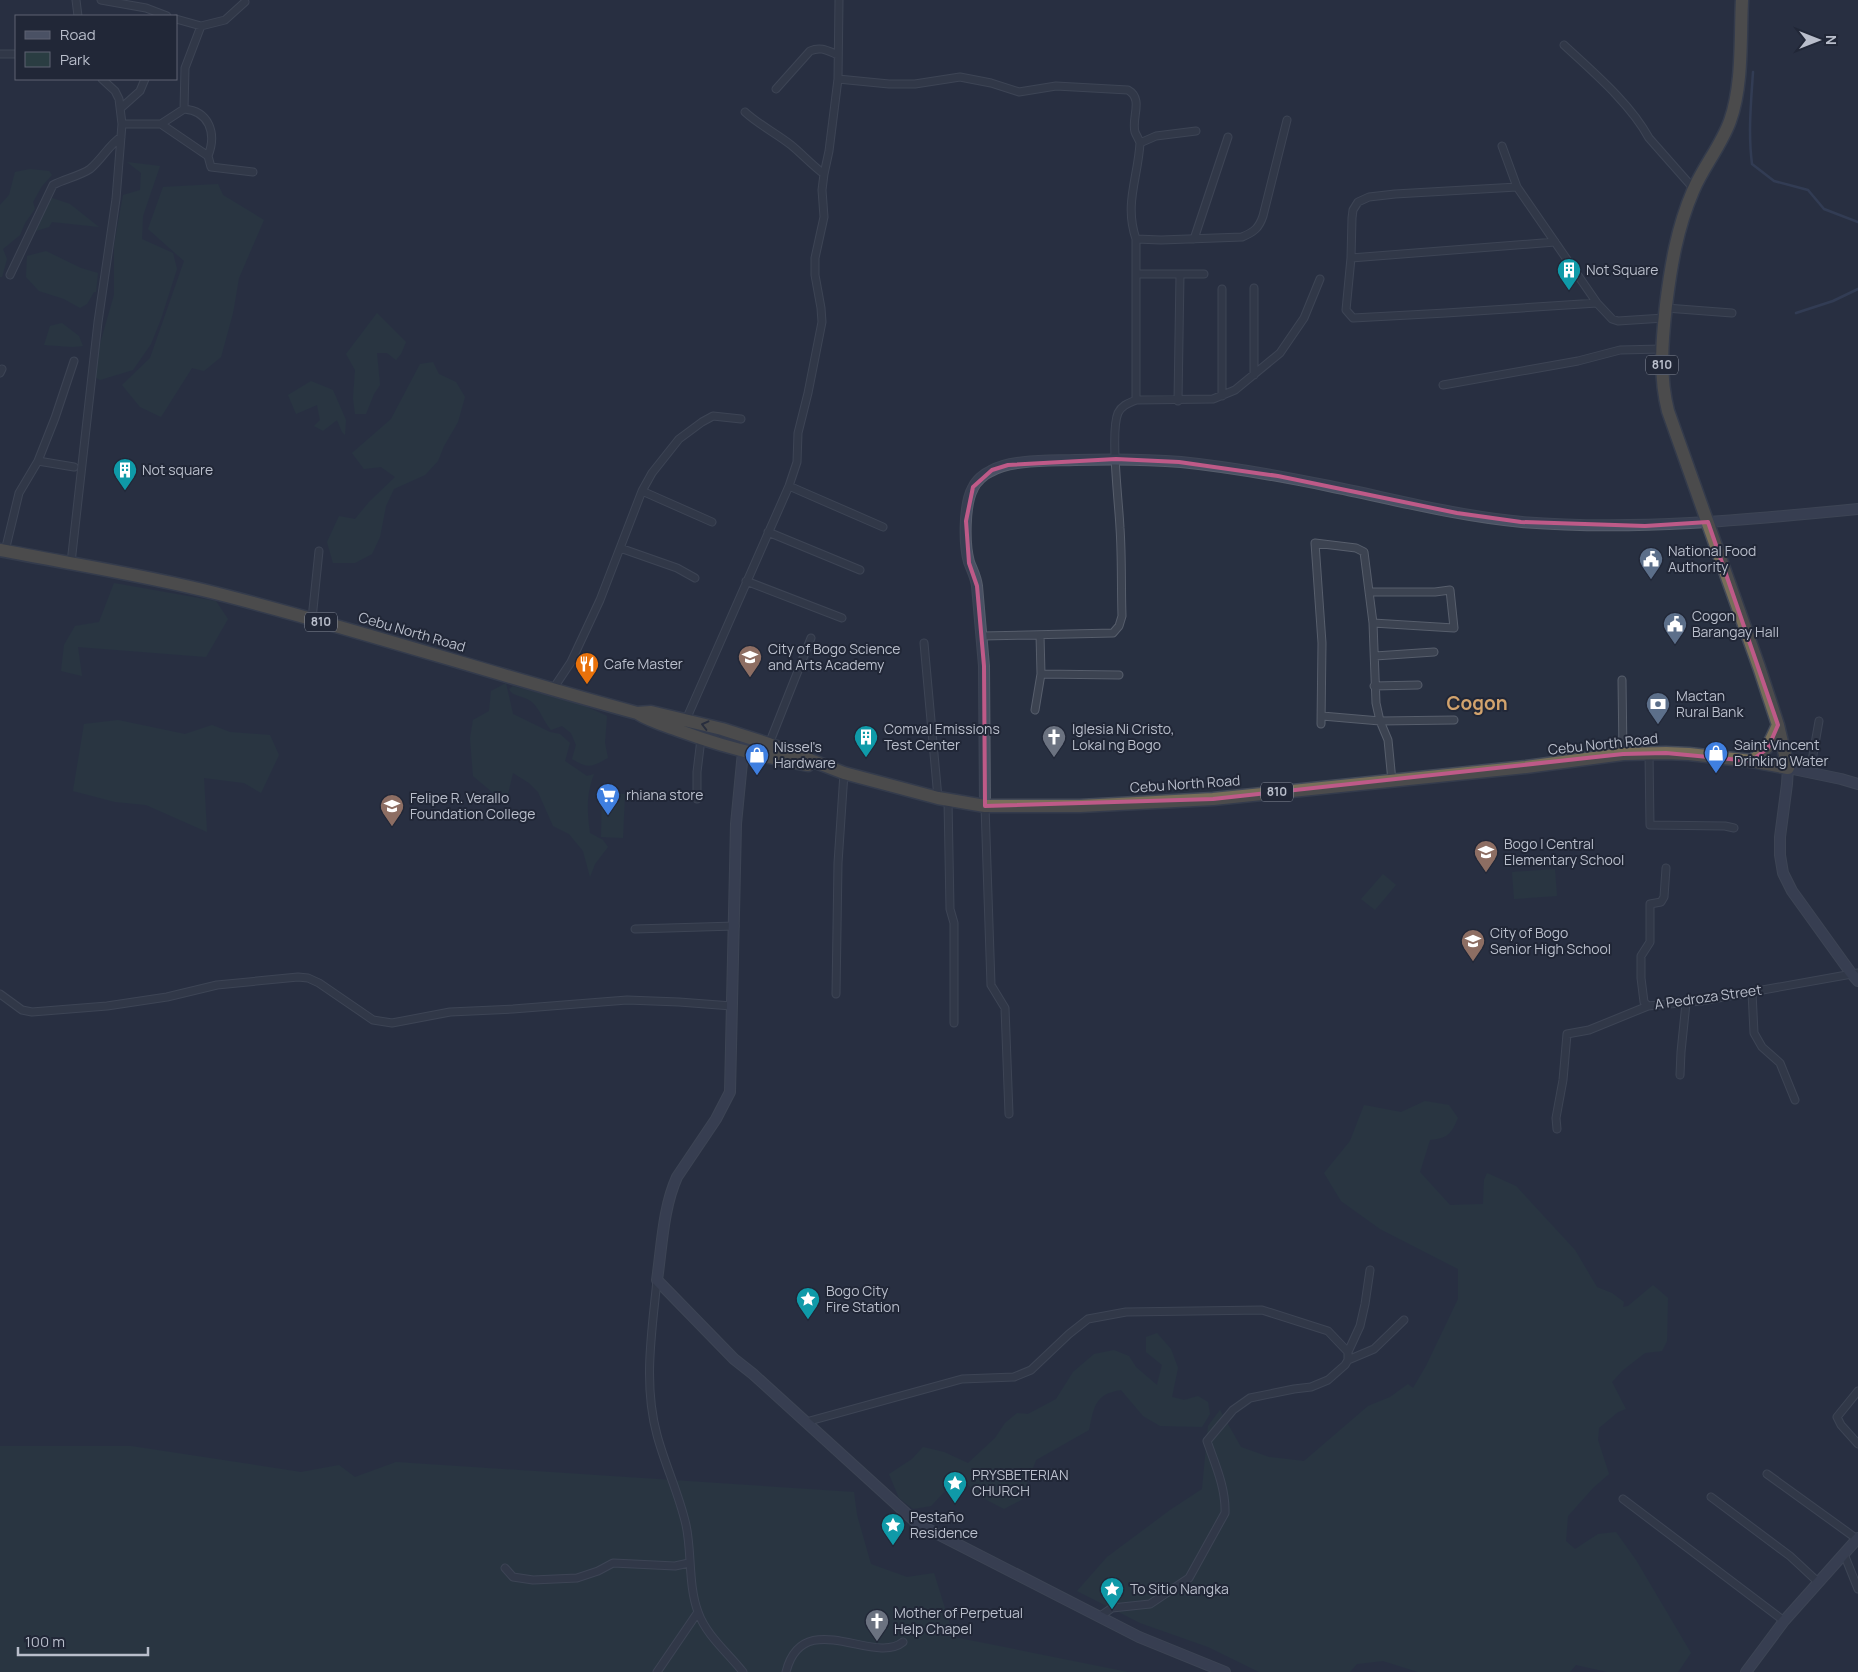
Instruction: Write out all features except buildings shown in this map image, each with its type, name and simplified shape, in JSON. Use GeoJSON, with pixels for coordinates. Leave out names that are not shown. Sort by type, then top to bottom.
{"type":"FeatureCollection","features":[{"type":"Feature","properties":{"kind":"highway","name":"810"},"geometry":{"type":"LineString","coordinates":[[1742,0],[1739,73],[1731,120],[1721,142],[1694,189],[1683,215],[1671,263],[1662,349],[1663,382],[1668,411],[1759,667],[1778,725],[1788,768]]}},
{"type":"Feature","properties":{"kind":"highway","name":"Cebu North Road"},"geometry":{"type":"LineString","coordinates":[[2,550],[212,593],[312,619],[637,713],[648,720],[729,731],[748,736],[839,771]]}},
{"type":"Feature","properties":{"kind":"highway"},"geometry":{"type":"LineString","coordinates":[[1752,761],[1762,755],[1768,748],[1778,725]]}},
{"type":"Feature","properties":{"kind":"highway","name":"Cebu North Road"},"geometry":{"type":"LineString","coordinates":[[684,726],[701,739],[743,752],[839,771],[943,799],[985,806],[1080,806],[1213,799],[1526,767],[1623,754],[1689,754],[1752,761],[1788,768]]}},
{"type":"Feature","properties":{"kind":"highway"},"geometry":{"type":"LineString","coordinates":[[724,746],[729,731]]}},
{"type":"Feature","properties":{"kind":"street"},"geometry":{"type":"LineString","coordinates":[[76,0],[78,15]]}},
{"type":"Feature","properties":{"kind":"street"},"geometry":{"type":"LineString","coordinates":[[101,0],[146,8],[164,15]]}},
{"type":"Feature","properties":{"kind":"street"},"geometry":{"type":"LineString","coordinates":[[684,726],[789,486],[797,462],[798,433],[808,394],[822,322],[814,275],[815,258],[824,216],[822,190],[838,79],[839,0]]}},
{"type":"Feature","properties":{"kind":"street"},"geometry":{"type":"LineString","coordinates":[[178,20],[201,26],[225,20],[244,2]]}},
{"type":"Feature","properties":{"kind":"street"},"geometry":{"type":"LineString","coordinates":[[184,108],[185,68],[201,26]]}},
{"type":"Feature","properties":{"kind":"street"},"geometry":{"type":"LineString","coordinates":[[1564,45],[1616,95],[1644,128],[1649,138],[1694,189]]}},
{"type":"Feature","properties":{"kind":"street"},"geometry":{"type":"LineString","coordinates":[[776,88],[810,51],[822,48],[838,55]]}},
{"type":"Feature","properties":{"kind":"street"},"geometry":{"type":"LineString","coordinates":[[0,54],[15,54]]}},
{"type":"Feature","properties":{"kind":"street"},"geometry":{"type":"LineString","coordinates":[[838,79],[890,84],[915,84],[960,77],[992,82],[1019,92],[1056,86],[1128,90],[1133,93],[1136,100],[1135,131],[1140,143],[1130,217],[1136,239],[1136,400]]}},
{"type":"Feature","properties":{"kind":"street"},"geometry":{"type":"LineString","coordinates":[[71,563],[98,322],[116,199],[122,124],[119,99],[115,91],[103,80]]}},
{"type":"Feature","properties":{"kind":"street"},"geometry":{"type":"LineString","coordinates":[[121,108],[140,91],[145,80]]}},
{"type":"Feature","properties":{"kind":"street"},"geometry":{"type":"LineString","coordinates":[[161,124],[184,108],[195,110],[209,123],[212,140],[208,156],[211,167],[253,172]]}},
{"type":"Feature","properties":{"kind":"street"},"geometry":{"type":"LineString","coordinates":[[745,112],[756,122],[792,146],[824,174]]}},
{"type":"Feature","properties":{"kind":"street"},"geometry":{"type":"LineString","coordinates":[[1136,239],[1242,238],[1253,233],[1260,225],[1271,190],[1287,120]]}},
{"type":"Feature","properties":{"kind":"street"},"geometry":{"type":"LineString","coordinates":[[122,124],[161,124],[208,156]]}},
{"type":"Feature","properties":{"kind":"street"},"geometry":{"type":"LineString","coordinates":[[1140,143],[1156,136],[1196,131]]}},
{"type":"Feature","properties":{"kind":"street"},"geometry":{"type":"LineString","coordinates":[[10,275],[53,185],[63,179],[88,170],[121,137]]}},
{"type":"Feature","properties":{"kind":"street"},"geometry":{"type":"LineString","coordinates":[[1194,239],[1228,137]]}},
{"type":"Feature","properties":{"kind":"street"},"geometry":{"type":"LineString","coordinates":[[1502,146],[1516,187],[1596,302],[1612,319],[1618,321],[1665,313],[1732,313]]}},
{"type":"Feature","properties":{"kind":"street"},"geometry":{"type":"LineString","coordinates":[[1516,187],[1369,197],[1358,202],[1353,210],[1346,310],[1353,318],[1446,314],[1596,302]]}},
{"type":"Feature","properties":{"kind":"street"},"geometry":{"type":"LineString","coordinates":[[1351,258],[1555,242]]}},
{"type":"Feature","properties":{"kind":"street"},"geometry":{"type":"LineString","coordinates":[[1136,274],[1204,274]]}},
{"type":"Feature","properties":{"kind":"street"},"geometry":{"type":"LineString","coordinates":[[1178,401],[1180,274]]}},
{"type":"Feature","properties":{"kind":"street"},"geometry":{"type":"LineString","coordinates":[[982,636],[1113,633],[1119,626],[1122,616],[1116,459],[1116,422],[1119,412],[1126,404],[1136,400],[1178,401],[1213,399],[1235,390],[1280,352],[1304,318],[1320,278]]}},
{"type":"Feature","properties":{"kind":"street"},"geometry":{"type":"LineString","coordinates":[[1254,288],[1254,375]]}},
{"type":"Feature","properties":{"kind":"street"},"geometry":{"type":"LineString","coordinates":[[1222,289],[1222,396]]}},
{"type":"Feature","properties":{"kind":"street"},"geometry":{"type":"LineString","coordinates":[[1443,385],[1578,360],[1620,350],[1662,349]]}},
{"type":"Feature","properties":{"kind":"street"},"geometry":{"type":"LineString","coordinates":[[2,550],[19,493],[38,461],[55,418],[74,360]]}},
{"type":"Feature","properties":{"kind":"street"},"geometry":{"type":"LineString","coordinates":[[553,688],[571,662],[600,600],[642,491],[652,473],[679,439],[702,422],[713,416],[741,419]]}},
{"type":"Feature","properties":{"kind":"street"},"geometry":{"type":"LineString","coordinates":[[1009,1114],[1005,1008],[991,985],[982,636],[978,586],[975,574],[969,563],[966,545],[968,502],[973,487],[992,470],[1008,465],[1058,460],[1116,459],[1179,462],[1278,476],[1456,513],[1520,522],[1645,526],[1858,509]]}},
{"type":"Feature","properties":{"kind":"street"},"geometry":{"type":"LineString","coordinates":[[38,461],[74,467]]}},
{"type":"Feature","properties":{"kind":"street"},"geometry":{"type":"LineString","coordinates":[[789,486],[883,527]]}},
{"type":"Feature","properties":{"kind":"street"},"geometry":{"type":"LineString","coordinates":[[642,491],[712,522]]}},
{"type":"Feature","properties":{"kind":"street"},"geometry":{"type":"LineString","coordinates":[[768,532],[860,570]]}},
{"type":"Feature","properties":{"kind":"street"},"geometry":{"type":"LineString","coordinates":[[1392,781],[1388,740],[1380,721],[1374,686],[1373,623],[1364,552],[1356,548],[1315,543],[1321,633],[1321,720],[1380,721],[1454,720]]}},
{"type":"Feature","properties":{"kind":"street"},"geometry":{"type":"LineString","coordinates":[[620,548],[677,568],[695,578]]}},
{"type":"Feature","properties":{"kind":"street"},"geometry":{"type":"LineString","coordinates":[[312,619],[320,551]]}},
{"type":"Feature","properties":{"kind":"street"},"geometry":{"type":"LineString","coordinates":[[746,581],[842,618]]}},
{"type":"Feature","properties":{"kind":"street"},"geometry":{"type":"LineString","coordinates":[[1369,592],[1435,592],[1450,590],[1454,615],[1454,628],[1373,623]]}},
{"type":"Feature","properties":{"kind":"street"},"geometry":{"type":"LineString","coordinates":[[1035,710],[1040,674],[1040,634]]}},
{"type":"Feature","properties":{"kind":"street"},"geometry":{"type":"LineString","coordinates":[[769,744],[811,638]]}},
{"type":"Feature","properties":{"kind":"street"},"geometry":{"type":"LineString","coordinates":[[924,643],[943,799],[950,909],[954,923],[954,1024]]}},
{"type":"Feature","properties":{"kind":"street"},"geometry":{"type":"LineString","coordinates":[[1375,656],[1434,652]]}},
{"type":"Feature","properties":{"kind":"street"},"geometry":{"type":"LineString","coordinates":[[1040,674],[1120,675]]}},
{"type":"Feature","properties":{"kind":"street"},"geometry":{"type":"LineString","coordinates":[[1622,680],[1623,754]]}},
{"type":"Feature","properties":{"kind":"street"},"geometry":{"type":"LineString","coordinates":[[1374,686],[1418,685]]}},
{"type":"Feature","properties":{"kind":"street"},"geometry":{"type":"LineString","coordinates":[[1810,772],[1819,721]]}},
{"type":"Feature","properties":{"kind":"street"},"geometry":{"type":"LineString","coordinates":[[743,1672],[708,1630],[698,1612],[689,1563],[686,1526],[656,1433],[651,1392],[650,1346],[657,1280],[672,1187],[716,1119],[730,1092],[736,824],[743,752],[748,736]]}},
{"type":"Feature","properties":{"kind":"street"},"geometry":{"type":"LineString","coordinates":[[697,799],[697,772],[701,739]]}},
{"type":"Feature","properties":{"kind":"street"},"geometry":{"type":"LineString","coordinates":[[1650,754],[1650,825],[1725,826],[1734,828]]}},
{"type":"Feature","properties":{"kind":"street"},"geometry":{"type":"LineString","coordinates":[[1856,976],[1792,891],[1783,873],[1780,856],[1780,837],[1788,768],[1858,784]]}},
{"type":"Feature","properties":{"kind":"street"},"geometry":{"type":"LineString","coordinates":[[836,994],[839,771]]}},
{"type":"Feature","properties":{"kind":"street"},"geometry":{"type":"LineString","coordinates":[[1648,1006],[1644,1002],[1640,978],[1641,956],[1650,942],[1650,904],[1661,902],[1664,897],[1666,868]]}},
{"type":"Feature","properties":{"kind":"street"},"geometry":{"type":"LineString","coordinates":[[635,929],[734,926]]}},
{"type":"Feature","properties":{"kind":"street","name":"A Pedroza Street"},"geometry":{"type":"LineString","coordinates":[[1557,1129],[1556,1118],[1563,1080],[1567,1034],[1589,1030],[1648,1006],[1686,1003],[1856,976]]}},
{"type":"Feature","properties":{"kind":"street"},"geometry":{"type":"LineString","coordinates":[[0,994],[22,1010],[32,1012],[107,1006],[167,998],[217,985],[298,977],[319,982],[373,1020],[392,1023],[450,1012],[627,1000],[732,1006]]}},
{"type":"Feature","properties":{"kind":"street"},"geometry":{"type":"LineString","coordinates":[[1752,992],[1754,1033],[1762,1047],[1780,1063],[1795,1100]]}},
{"type":"Feature","properties":{"kind":"street"},"geometry":{"type":"LineString","coordinates":[[1680,1075],[1686,1003]]}},
{"type":"Feature","properties":{"kind":"street"},"geometry":{"type":"LineString","coordinates":[[1098,1617],[1123,1603],[1149,1600],[1150,1604],[1189,1578],[1225,1513],[1226,1502],[1207,1440],[1233,1410],[1250,1398],[1294,1388],[1311,1387],[1328,1380],[1345,1364],[1360,1326],[1366,1304],[1370,1270]]}},
{"type":"Feature","properties":{"kind":"street"},"geometry":{"type":"LineString","coordinates":[[657,1280],[734,1359],[753,1374],[918,1524],[1139,1637],[1225,1672]]}},
{"type":"Feature","properties":{"kind":"street"},"geometry":{"type":"LineString","coordinates":[[806,1422],[962,1379],[1014,1377],[1032,1370],[1068,1334],[1088,1319],[1126,1312],[1262,1310],[1328,1331],[1348,1356]]}},
{"type":"Feature","properties":{"kind":"street"},"geometry":{"type":"LineString","coordinates":[[1348,1356],[1374,1349],[1404,1320]]}},
{"type":"Feature","properties":{"kind":"street"},"geometry":{"type":"LineString","coordinates":[[1858,1391],[1838,1416],[1841,1424],[1858,1444]]}},
{"type":"Feature","properties":{"kind":"street"},"geometry":{"type":"LineString","coordinates":[[1746,1672],[1784,1621],[1858,1538],[1767,1474]]}},
{"type":"Feature","properties":{"kind":"street"},"geometry":{"type":"LineString","coordinates":[[1711,1497],[1790,1556],[1818,1582]]}},
{"type":"Feature","properties":{"kind":"street"},"geometry":{"type":"LineString","coordinates":[[1623,1499],[1784,1621]]}},
{"type":"Feature","properties":{"kind":"street"},"geometry":{"type":"LineString","coordinates":[[1844,1554],[1858,1589]]}},
{"type":"Feature","properties":{"kind":"street"},"geometry":{"type":"LineString","coordinates":[[505,1568],[513,1577],[532,1580],[577,1578],[598,1571],[612,1563],[675,1566],[689,1563]]}},
{"type":"Feature","properties":{"kind":"street"},"geometry":{"type":"LineString","coordinates":[[657,1672],[698,1612]]}},
{"type":"Feature","properties":{"kind":"street"},"geometry":{"type":"LineString","coordinates":[[786,1672],[789,1658],[806,1642],[824,1639],[892,1649],[903,1642]]}},
{"type":"Feature","properties":{"kind":"highlighted area"},"geometry":{"type":"Polygon","coordinates":[[[1116,459],[1179,462],[1278,476],[1457,513],[1521,522],[1645,526],[1708,522],[1778,725],[1768,748],[1751,761],[1666,753],[1623,754],[1213,799],[985,806],[984,666],[977,586],[969,563],[966,521],[973,487],[992,470],[1008,465],[1116,459]]]}},
{"type":"Feature","properties":{"kind":"green space"},"geometry":{"type":"Polygon","coordinates":[[[127,162],[160,166],[143,216],[142,239],[173,253],[177,269],[151,344],[133,370],[100,380],[93,376],[94,365],[114,295],[114,245],[123,195],[140,190],[141,173],[127,162]]]}},
{"type":"Feature","properties":{"kind":"green space"},"geometry":{"type":"Polygon","coordinates":[[[30,169],[49,171],[52,175],[42,186],[33,202],[35,209],[25,223],[20,235],[3,249],[7,259],[2,277],[0,277],[0,205],[9,195],[15,172],[30,169]]]}},
{"type":"Feature","properties":{"kind":"green space"},"geometry":{"type":"Polygon","coordinates":[[[218,184],[223,195],[264,220],[239,278],[233,313],[221,357],[204,371],[192,368],[161,417],[140,407],[122,385],[150,358],[184,261],[148,229],[163,187],[218,184]]]}},
{"type":"Feature","properties":{"kind":"green space"},"geometry":{"type":"Polygon","coordinates":[[[49,197],[70,204],[99,227],[52,222],[49,227],[36,231],[39,212],[49,197]]]}},
{"type":"Feature","properties":{"kind":"green space"},"geometry":{"type":"Polygon","coordinates":[[[46,251],[81,268],[98,273],[96,292],[94,292],[87,304],[80,308],[64,299],[39,291],[26,277],[27,256],[46,251]]]}},
{"type":"Feature","properties":{"kind":"green space"},"geometry":{"type":"Polygon","coordinates":[[[377,313],[406,342],[396,360],[387,353],[377,353],[380,385],[366,414],[355,414],[353,398],[355,370],[346,354],[377,313]]]}},
{"type":"Feature","properties":{"kind":"green space"},"geometry":{"type":"Polygon","coordinates":[[[62,323],[79,336],[83,346],[44,345],[50,326],[62,323]]]}},
{"type":"Feature","properties":{"kind":"green space"},"geometry":{"type":"Polygon","coordinates":[[[433,362],[439,374],[456,382],[465,397],[458,422],[444,446],[438,461],[425,475],[394,489],[386,506],[380,537],[372,554],[355,563],[333,563],[327,542],[339,516],[355,519],[369,502],[395,477],[381,467],[364,469],[352,453],[391,419],[420,364],[433,362]]]}},
{"type":"Feature","properties":{"kind":"green space"},"geometry":{"type":"Polygon","coordinates":[[[311,381],[333,390],[346,420],[345,435],[337,420],[323,431],[314,426],[320,420],[317,405],[296,414],[288,395],[311,381]]]}},
{"type":"Feature","properties":{"kind":"green space"},"geometry":{"type":"Polygon","coordinates":[[[114,583],[216,601],[228,619],[206,657],[78,647],[82,676],[61,671],[64,645],[75,626],[99,622],[114,583]]]}},
{"type":"Feature","properties":{"kind":"green space"},"geometry":{"type":"Polygon","coordinates":[[[506,683],[513,714],[550,732],[560,734],[570,743],[565,761],[587,776],[594,774],[588,803],[590,833],[603,840],[608,847],[595,864],[590,877],[583,851],[569,834],[553,826],[538,792],[529,783],[513,773],[508,794],[498,797],[473,776],[470,738],[473,720],[489,711],[491,691],[506,683]]]}},
{"type":"Feature","properties":{"kind":"green space"},"geometry":{"type":"Polygon","coordinates":[[[513,686],[583,705],[607,716],[605,743],[608,758],[590,766],[572,759],[576,745],[571,733],[562,726],[551,730],[532,702],[511,692],[509,689],[513,686]]]}},
{"type":"Feature","properties":{"kind":"green space"},"geometry":{"type":"Polygon","coordinates":[[[118,720],[185,734],[212,725],[230,732],[270,735],[279,755],[261,793],[244,783],[204,778],[207,832],[146,805],[115,802],[73,791],[84,724],[118,720]]]}},
{"type":"Feature","properties":{"kind":"green space"},"geometry":{"type":"Polygon","coordinates":[[[602,793],[625,794],[623,838],[601,837],[602,793]]]}},
{"type":"Feature","properties":{"kind":"green space"},"geometry":{"type":"Polygon","coordinates":[[[1555,869],[1557,896],[1514,899],[1512,872],[1555,869]]]}},
{"type":"Feature","properties":{"kind":"green space"},"geometry":{"type":"Polygon","coordinates":[[[1383,874],[1396,885],[1375,910],[1361,899],[1383,874]]]}},
{"type":"Feature","properties":{"kind":"green space"},"geometry":{"type":"Polygon","coordinates":[[[1425,1101],[1449,1105],[1458,1118],[1448,1134],[1441,1138],[1430,1140],[1420,1172],[1450,1205],[1483,1204],[1484,1180],[1487,1173],[1516,1186],[1575,1250],[1597,1287],[1612,1293],[1624,1302],[1623,1307],[1628,1306],[1653,1285],[1668,1298],[1667,1341],[1662,1351],[1645,1353],[1623,1370],[1612,1382],[1626,1409],[1618,1412],[1599,1428],[1598,1440],[1609,1474],[1593,1488],[1568,1516],[1566,1541],[1575,1549],[1598,1534],[1616,1532],[1636,1560],[1691,1653],[1678,1672],[1607,1672],[1576,1665],[1570,1672],[1418,1672],[1383,1661],[1357,1664],[1350,1672],[1259,1672],[1208,1647],[1140,1623],[1077,1591],[1107,1557],[1170,1510],[1202,1489],[1208,1426],[1220,1410],[1241,1447],[1269,1457],[1304,1461],[1368,1406],[1390,1397],[1408,1384],[1413,1388],[1426,1366],[1458,1299],[1458,1269],[1380,1229],[1341,1201],[1324,1173],[1350,1141],[1364,1105],[1401,1112],[1425,1101]]]}},
{"type":"Feature","properties":{"kind":"green space"},"geometry":{"type":"Polygon","coordinates":[[[1157,1333],[1171,1349],[1178,1368],[1172,1397],[1184,1400],[1198,1396],[1208,1402],[1210,1414],[1202,1427],[1160,1426],[1143,1416],[1121,1390],[1112,1392],[1097,1402],[1092,1414],[1089,1430],[1036,1460],[1021,1500],[1004,1509],[979,1496],[962,1479],[948,1488],[931,1506],[913,1509],[899,1498],[889,1474],[912,1459],[923,1447],[944,1452],[968,1463],[995,1438],[1005,1423],[1017,1413],[1028,1414],[1056,1399],[1073,1372],[1094,1354],[1114,1350],[1129,1356],[1136,1367],[1157,1385],[1162,1365],[1146,1352],[1146,1337],[1157,1333]]]}},
{"type":"Feature","properties":{"kind":"green space"},"geometry":{"type":"Polygon","coordinates":[[[0,1446],[131,1446],[301,1472],[339,1465],[355,1477],[396,1462],[854,1492],[857,1515],[871,1564],[907,1577],[934,1573],[954,1637],[1128,1672],[0,1672],[0,1446]]]}},
{"type":"Feature","properties":{"kind":"waterway"},"geometry":{"type":"LineString","coordinates":[[1753,72],[1750,129],[1752,164],[1774,181],[1808,190],[1824,209],[1858,222]]}},
{"type":"Feature","properties":{"kind":"waterway"},"geometry":{"type":"LineString","coordinates":[[1796,313],[1833,301],[1858,289]]}},
{"type":"Feature","properties":{"kind":"place","name":"Not Square"},"geometry":{"type":"Point","coordinates":[1569,291]}},
{"type":"Feature","properties":{"kind":"place","name":"Not square"},"geometry":{"type":"Point","coordinates":[125,491]}},
{"type":"Feature","properties":{"kind":"place","name":"National Food Authority"},"geometry":{"type":"Point","coordinates":[1651,580]}},
{"type":"Feature","properties":{"kind":"place","name":"Cogon Barangay Hall"},"geometry":{"type":"Point","coordinates":[1675,645]}},
{"type":"Feature","properties":{"kind":"place","name":"City of Bogo Science and Arts Academy"},"geometry":{"type":"Point","coordinates":[750,678]}},
{"type":"Feature","properties":{"kind":"place","name":"Cafe Master"},"geometry":{"type":"Point","coordinates":[587,685]}},
{"type":"Feature","properties":{"kind":"place","name":"Mactan Rural Bank"},"geometry":{"type":"Point","coordinates":[1658,725]}},
{"type":"Feature","properties":{"kind":"place","name":"Comval Emissions Test Center"},"geometry":{"type":"Point","coordinates":[866,758]}},
{"type":"Feature","properties":{"kind":"place","name":"Iglesia Ni Cristo, Lokal ng Bogo"},"geometry":{"type":"Point","coordinates":[1054,758]}},
{"type":"Feature","properties":{"kind":"place","name":"Saint Vincent Drinking Water"},"geometry":{"type":"Point","coordinates":[1716,774]}},
{"type":"Feature","properties":{"kind":"place","name":"Nissel's Hardware"},"geometry":{"type":"Point","coordinates":[757,776]}},
{"type":"Feature","properties":{"kind":"place","name":"rhiana store"},"geometry":{"type":"Point","coordinates":[608,816]}},
{"type":"Feature","properties":{"kind":"place","name":"Felipe R. Verallo Foundation College"},"geometry":{"type":"Point","coordinates":[392,827]}},
{"type":"Feature","properties":{"kind":"place","name":"Bogo I Central Elementary School"},"geometry":{"type":"Point","coordinates":[1486,873]}},
{"type":"Feature","properties":{"kind":"place","name":"City of Bogo Senior High School"},"geometry":{"type":"Point","coordinates":[1473,962]}},
{"type":"Feature","properties":{"kind":"place","name":"Bogo City Fire Station"},"geometry":{"type":"Point","coordinates":[808,1320]}},
{"type":"Feature","properties":{"kind":"place","name":"PRYSBETERIAN CHURCH"},"geometry":{"type":"Point","coordinates":[955,1504]}},
{"type":"Feature","properties":{"kind":"place","name":"Pestaño Residence"},"geometry":{"type":"Point","coordinates":[893,1546]}},
{"type":"Feature","properties":{"kind":"place","name":"To Sitio Nangka"},"geometry":{"type":"Point","coordinates":[1112,1610]}},
{"type":"Feature","properties":{"kind":"place","name":"Mother of Perpetual Help Chapel"},"geometry":{"type":"Point","coordinates":[877,1642]}},
{"type":"Feature","properties":{"kind":"district","name":"Cogon"},"geometry":{"type":"Point","coordinates":[1477,703]}}]}
